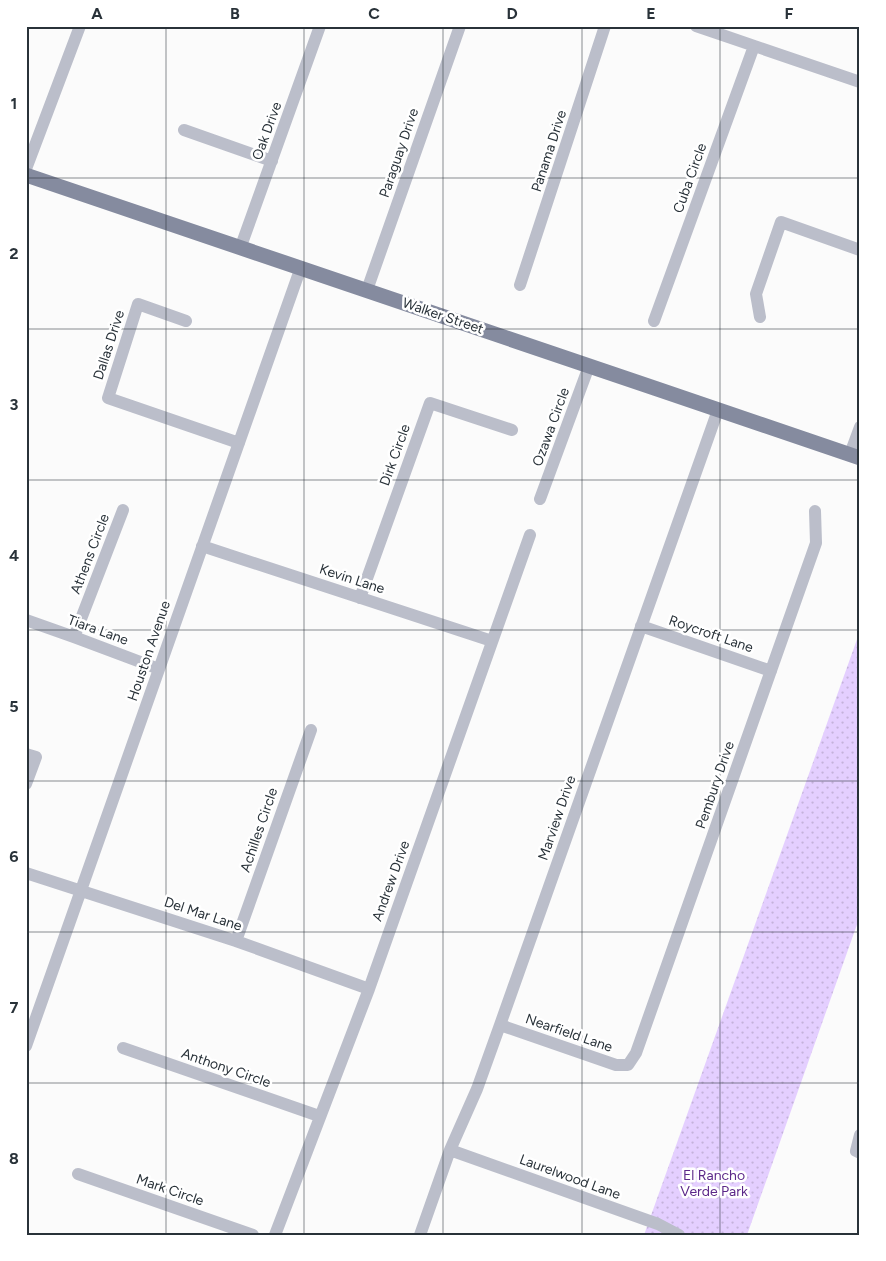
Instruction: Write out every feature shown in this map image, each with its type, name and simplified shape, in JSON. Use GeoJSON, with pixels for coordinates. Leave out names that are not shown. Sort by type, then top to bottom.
{"type":"FeatureCollection","features":[{"type":"Feature","properties":{"kind":"main road","name":"Walker Street"},"geometry":{"type":"LineString","coordinates":[[26,175],[241,246],[855,456]]}},
{"type":"Feature","properties":{"kind":"street","name":"Oak Drive"},"geometry":{"type":"LineString","coordinates":[[241,246],[320,26]]}},
{"type":"Feature","properties":{"kind":"street","name":"Paraguay Drive"},"geometry":{"type":"LineString","coordinates":[[367,290],[460,26]]}},
{"type":"Feature","properties":{"kind":"street","name":"Panama Drive"},"geometry":{"type":"LineString","coordinates":[[520,285],[605,26]]}},
{"type":"Feature","properties":{"kind":"street"},"geometry":{"type":"LineString","coordinates":[[696,26],[860,82]]}},
{"type":"Feature","properties":{"kind":"street"},"geometry":{"type":"LineString","coordinates":[[26,169],[75,28]]}},
{"type":"Feature","properties":{"kind":"street","name":"Cuba Circle"},"geometry":{"type":"LineString","coordinates":[[654,321],[754,46]]}},
{"type":"Feature","properties":{"kind":"street"},"geometry":{"type":"LineString","coordinates":[[184,130],[272,161]]}},
{"type":"Feature","properties":{"kind":"street"},"geometry":{"type":"LineString","coordinates":[[760,317],[756,294],[781,222],[860,250]]}},
{"type":"Feature","properties":{"kind":"street","name":"Houston Avenue"},"geometry":{"type":"LineString","coordinates":[[26,1046],[301,267]]}},
{"type":"Feature","properties":{"kind":"street","name":"Dallas Drive"},"geometry":{"type":"LineString","coordinates":[[186,321],[138,304],[108,398],[239,443]]}},
{"type":"Feature","properties":{"kind":"street","name":"Ozawa Circle"},"geometry":{"type":"LineString","coordinates":[[540,499],[589,366]]}},
{"type":"Feature","properties":{"kind":"street","name":"Dirk Circle"},"geometry":{"type":"LineString","coordinates":[[360,598],[430,403],[512,430]]}},
{"type":"Feature","properties":{"kind":"street","name":"Marview Drive"},"geometry":{"type":"LineString","coordinates":[[420,1235],[450,1150],[477,1089],[718,410]]}},
{"type":"Feature","properties":{"kind":"street"},"geometry":{"type":"LineString","coordinates":[[855,456],[860,427]]}},
{"type":"Feature","properties":{"kind":"street","name":"Athens Circle"},"geometry":{"type":"LineString","coordinates":[[74,637],[122,510]]}},
{"type":"Feature","properties":{"kind":"street","name":"Pembury Drive"},"geometry":{"type":"LineString","coordinates":[[628,1065],[636,1053],[816,543],[815,511]]}},
{"type":"Feature","properties":{"kind":"street","name":"Andrew Drive"},"geometry":{"type":"LineString","coordinates":[[275,1235],[369,989],[530,535]]}},
{"type":"Feature","properties":{"kind":"street","name":"Kevin Lane"},"geometry":{"type":"LineString","coordinates":[[202,546],[492,640]]}},
{"type":"Feature","properties":{"kind":"street","name":"Tiara Lane"},"geometry":{"type":"LineString","coordinates":[[26,620],[159,669]]}},
{"type":"Feature","properties":{"kind":"street","name":"Roycroft Lane"},"geometry":{"type":"LineString","coordinates":[[641,626],[771,671]]}},
{"type":"Feature","properties":{"kind":"street","name":"Achilles Circle"},"geometry":{"type":"LineString","coordinates":[[236,940],[311,730]]}},
{"type":"Feature","properties":{"kind":"street"},"geometry":{"type":"LineString","coordinates":[[26,784],[31,755]]}},
{"type":"Feature","properties":{"kind":"street","name":"Del Mar Lane"},"geometry":{"type":"LineString","coordinates":[[26,873],[236,940],[369,989]]}},
{"type":"Feature","properties":{"kind":"street","name":"Nearfield Lane"},"geometry":{"type":"LineString","coordinates":[[500,1025],[616,1065],[628,1065]]}},
{"type":"Feature","properties":{"kind":"street","name":"Anthony Circle"},"geometry":{"type":"LineString","coordinates":[[123,1048],[319,1116]]}},
{"type":"Feature","properties":{"kind":"street"},"geometry":{"type":"LineString","coordinates":[[858,1152],[860,1134]]}},
{"type":"Feature","properties":{"kind":"street","name":"Laurelwood Lane"},"geometry":{"type":"LineString","coordinates":[[450,1150],[658,1224],[679,1235]]}},
{"type":"Feature","properties":{"kind":"street","name":"Mark Circle"},"geometry":{"type":"LineString","coordinates":[[78,1174],[253,1235]]}},
{"type":"Feature","properties":{"kind":"green space","name":"El Rancho Verde Park"},"geometry":{"type":"Polygon","coordinates":[[[860,631],[860,916],[747,1235],[644,1235],[860,631]]]}}]}
